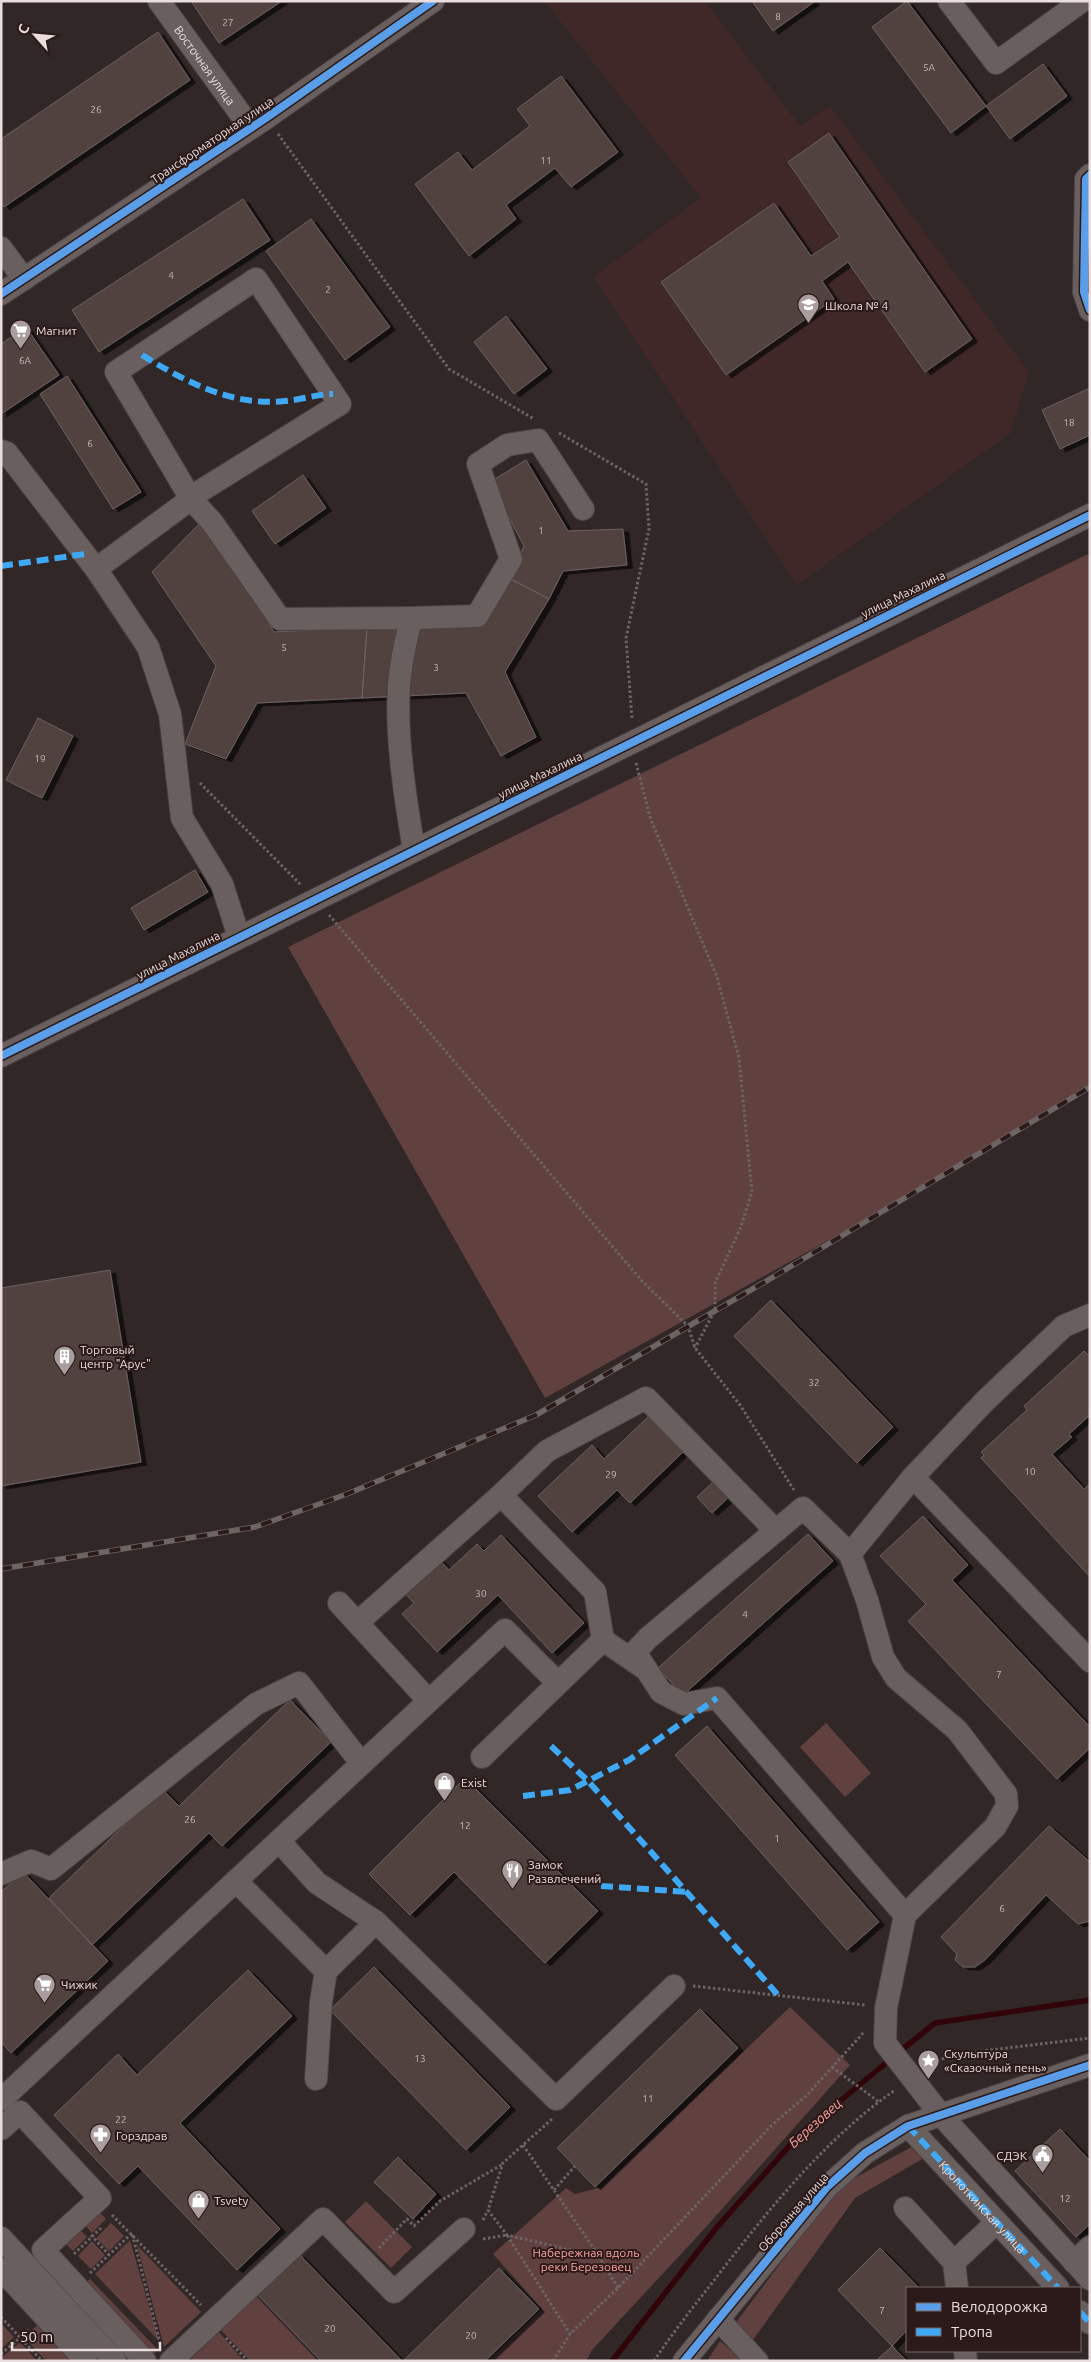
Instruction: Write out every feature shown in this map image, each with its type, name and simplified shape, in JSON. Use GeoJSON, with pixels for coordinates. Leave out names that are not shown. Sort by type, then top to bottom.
{"type":"FeatureCollection","features":[{"type":"Feature","properties":{"kind":"street","name":"Восточная улица"},"geometry":{"type":"LineString","coordinates":[[160,1],[258,122]]}},
{"type":"Feature","properties":{"kind":"street","name":"Трансформаторная улица"},"geometry":{"type":"LineString","coordinates":[[1,294],[258,122],[433,1]]}},
{"type":"Feature","properties":{"kind":"street"},"geometry":{"type":"LineString","coordinates":[[949,1],[996,63],[1082,1]]}},
{"type":"Feature","properties":{"kind":"street"},"geometry":{"type":"LineString","coordinates":[[1085,1],[1090,8]]}},
{"type":"Feature","properties":{"kind":"street"},"geometry":{"type":"LineString","coordinates":[[1090,175],[1086,179],[1084,292],[1090,310]]}},
{"type":"Feature","properties":{"kind":"street"},"geometry":{"type":"LineString","coordinates":[[1,248],[24,279]]}},
{"type":"Feature","properties":{"kind":"street"},"geometry":{"type":"LineString","coordinates":[[96,569],[191,499],[202,490],[340,404],[256,279],[116,372],[191,499],[212,522],[280,619],[477,616],[511,559],[478,464],[507,446],[538,440],[583,509]]}},
{"type":"Feature","properties":{"kind":"street"},"geometry":{"type":"LineString","coordinates":[[3,454],[96,569],[148,647],[170,714],[182,818],[222,884],[239,937]]}},
{"type":"Feature","properties":{"kind":"street","name":"улица Махалина"},"geometry":{"type":"LineString","coordinates":[[1,1056],[1090,515]]}},
{"type":"Feature","properties":{"kind":"street"},"geometry":{"type":"LineString","coordinates":[[411,618],[400,674],[398,707],[405,798],[414,850]]}},
{"type":"Feature","properties":{"kind":"street"},"geometry":{"type":"LineString","coordinates":[[850,1554],[914,1477],[984,1401],[1064,1326],[1090,1316]]}},
{"type":"Feature","properties":{"kind":"street"},"geometry":{"type":"LineString","coordinates":[[358,1622],[501,1495],[547,1451],[646,1398],[776,1531]]}},
{"type":"Feature","properties":{"kind":"street"},"geometry":{"type":"LineString","coordinates":[[914,1477],[1090,1661]]}},
{"type":"Feature","properties":{"kind":"street"},"geometry":{"type":"LineString","coordinates":[[501,1495],[595,1592],[602,1640],[644,1668]]}},
{"type":"Feature","properties":{"kind":"street"},"geometry":{"type":"LineString","coordinates":[[905,1915],[717,1698],[684,1704],[660,1692],[635,1652],[648,1638],[803,1508],[850,1554],[867,1600],[884,1657],[896,1678],[957,1730],[1006,1794],[1007,1806],[995,1827],[905,1915],[886,2008],[885,2043],[940,2114],[1082,2255],[1090,2279]]}},
{"type":"Feature","properties":{"kind":"street"},"geometry":{"type":"LineString","coordinates":[[339,1603],[429,1701]]}},
{"type":"Feature","properties":{"kind":"street"},"geometry":{"type":"LineString","coordinates":[[1,2100],[506,1630],[558,1683]]}},
{"type":"Feature","properties":{"kind":"street"},"geometry":{"type":"LineString","coordinates":[[482,1757],[602,1640]]}},
{"type":"Feature","properties":{"kind":"street"},"geometry":{"type":"LineString","coordinates":[[1,1874],[31,1860],[51,1869],[256,1704],[298,1683],[355,1755],[364,1761]]}},
{"type":"Feature","properties":{"kind":"street"},"geometry":{"type":"LineString","coordinates":[[279,1841],[317,1883],[376,1922],[556,2099],[681,1989]]}},
{"type":"Feature","properties":{"kind":"street"},"geometry":{"type":"LineString","coordinates":[[236,1881],[326,1971]]}},
{"type":"Feature","properties":{"kind":"street"},"geometry":{"type":"LineString","coordinates":[[316,2079],[321,2002],[326,1971],[376,1922]]}},
{"type":"Feature","properties":{"kind":"street","name":"Оборонная улица"},"geometry":{"type":"LineString","coordinates":[[684,2361],[827,2187],[865,2153],[908,2126],[1090,2065]]}},
{"type":"Feature","properties":{"kind":"street"},"geometry":{"type":"LineString","coordinates":[[1,2129],[20,2112],[100,2198],[43,2250],[159,2357],[213,2321],[323,2219],[394,2292],[464,2229]]}},
{"type":"Feature","properties":{"kind":"street","name":"Кропоткинская улица"},"geometry":{"type":"LineString","coordinates":[[908,2126],[1057,2287]]}},
{"type":"Feature","properties":{"kind":"street"},"geometry":{"type":"LineString","coordinates":[[905,2208],[954,2262],[957,2287]]}},
{"type":"Feature","properties":{"kind":"street"},"geometry":{"type":"LineString","coordinates":[[954,2262],[997,2222]]}},
{"type":"Feature","properties":{"kind":"street"},"geometry":{"type":"LineString","coordinates":[[1,2238],[115,2361]]}},
{"type":"Feature","properties":{"kind":"street"},"geometry":{"type":"LineString","coordinates":[[1,2269],[86,2361]]}},
{"type":"Feature","properties":{"kind":"street"},"geometry":{"type":"LineString","coordinates":[[1081,2313],[1090,2323]]}},
{"type":"Feature","properties":{"kind":"street"},"geometry":{"type":"LineString","coordinates":[[718,2319],[757,2361]]}},
{"type":"Feature","properties":{"kind":"path"},"geometry":{"type":"LineString","coordinates":[[258,122],[449,368],[535,419]]}},
{"type":"Feature","properties":{"kind":"path"},"geometry":{"type":"LineString","coordinates":[[552,429],[646,484],[650,529],[626,638],[636,761],[651,820],[717,977],[739,1058],[752,1192],[740,1229],[715,1283],[715,1310],[695,1348]]}},
{"type":"Feature","properties":{"kind":"path"},"geometry":{"type":"LineString","coordinates":[[195,778],[316,899],[642,1281],[688,1326],[695,1348],[740,1405],[776,1458],[803,1508]]}},
{"type":"Feature","properties":{"kind":"path"},"geometry":{"type":"LineString","coordinates":[[681,1989],[694,1985],[886,2008]]}},
{"type":"Feature","properties":{"kind":"path"},"geometry":{"type":"LineString","coordinates":[[553,2361],[570,2334],[618,2288],[772,2125],[808,2094],[886,2008]]}},
{"type":"Feature","properties":{"kind":"path"},"geometry":{"type":"LineString","coordinates":[[832,2066],[879,2102]]}},
{"type":"Feature","properties":{"kind":"path"},"geometry":{"type":"LineString","coordinates":[[365,2263],[407,2219],[414,2226],[440,2201],[504,2163],[559,2112]]}},
{"type":"Feature","properties":{"kind":"path"},"geometry":{"type":"LineString","coordinates":[[523,2145],[600,2257],[618,2288]]}},
{"type":"Feature","properties":{"kind":"path"},"geometry":{"type":"LineString","coordinates":[[504,2163],[488,2210],[507,2235],[600,2257]]}},
{"type":"Feature","properties":{"kind":"path"},"geometry":{"type":"LineString","coordinates":[[554,2190],[575,2166]]}},
{"type":"Feature","properties":{"kind":"path"},"geometry":{"type":"LineString","coordinates":[[97,2200],[132,2233],[248,2361]]}},
{"type":"Feature","properties":{"kind":"path"},"geometry":{"type":"LineString","coordinates":[[72,2256],[113,2216]]}},
{"type":"Feature","properties":{"kind":"path"},"geometry":{"type":"LineString","coordinates":[[132,2233],[159,2357]]}},
{"type":"Feature","properties":{"kind":"path"},"geometry":{"type":"LineString","coordinates":[[1,2354],[44,2315]]}},
{"type":"Feature","properties":{"kind":"path"},"geometry":{"type":"LineString","coordinates":[[1,2317],[42,2361]]}},
{"type":"Feature","properties":{"kind":"shaded area","name":"Школа № 4"},"geometry":{"type":"Polygon","coordinates":[[[544,1],[705,1],[800,126],[830,106],[1029,372],[1011,433],[797,585],[593,277],[701,198],[544,1]]]}},
{"type":"Feature","properties":{"kind":"green space"},"geometry":{"type":"Polygon","coordinates":[[[1090,553],[1090,1087],[969,1162],[545,1398],[288,947],[1090,553]]]}},
{"type":"Feature","properties":{"kind":"green space"},"geometry":{"type":"Polygon","coordinates":[[[826,1723],[871,1773],[845,1797],[800,1747],[826,1723]]]}},
{"type":"Feature","properties":{"kind":"green space","name":"Набережная вдоль реки Березовец"},"geometry":{"type":"Polygon","coordinates":[[[790,2007],[850,2065],[707,2226],[592,2350],[586,2361],[488,2361],[542,2309],[493,2254],[566,2188],[575,2194],[602,2187],[790,2007]]]}},
{"type":"Feature","properties":{"kind":"green space"},"geometry":{"type":"Polygon","coordinates":[[[917,2144],[924,2158],[855,2198],[750,2344],[734,2325],[838,2187],[917,2144]]]}},
{"type":"Feature","properties":{"kind":"green space"},"geometry":{"type":"Polygon","coordinates":[[[366,2201],[412,2247],[391,2268],[345,2222],[366,2201]]]}},
{"type":"Feature","properties":{"kind":"green space"},"geometry":{"type":"Polygon","coordinates":[[[95,2207],[106,2219],[92,2233],[81,2221],[95,2207]]]}},
{"type":"Feature","properties":{"kind":"green space"},"geometry":{"type":"Polygon","coordinates":[[[111,2223],[124,2236],[109,2251],[96,2238],[111,2223]]]}},
{"type":"Feature","properties":{"kind":"green space"},"geometry":{"type":"Polygon","coordinates":[[[76,2225],[87,2237],[73,2251],[61,2239],[76,2225]]]}},
{"type":"Feature","properties":{"kind":"green space"},"geometry":{"type":"Polygon","coordinates":[[[130,2240],[159,2341],[95,2274],[130,2240]]]}},
{"type":"Feature","properties":{"kind":"green space"},"geometry":{"type":"Polygon","coordinates":[[[92,2241],[105,2255],[91,2269],[78,2256],[92,2241]]]}},
{"type":"Feature","properties":{"kind":"green space"},"geometry":{"type":"Polygon","coordinates":[[[137,2245],[201,2312],[164,2347],[137,2245]]]}},
{"type":"Feature","properties":{"kind":"green space"},"geometry":{"type":"Polygon","coordinates":[[[90,2279],[158,2350],[147,2360],[80,2288],[90,2279]]]}},
{"type":"Feature","properties":{"kind":"green space"},"geometry":{"type":"Polygon","coordinates":[[[256,2296],[318,2361],[250,2361],[221,2330],[256,2296]]]}},
{"type":"Feature","properties":{"kind":"green space"},"geometry":{"type":"Polygon","coordinates":[[[43,2320],[81,2361],[46,2361],[24,2337],[43,2320]]]}},
{"type":"Feature","properties":{"kind":"green space"},"geometry":{"type":"Polygon","coordinates":[[[1,2323],[14,2337],[1,2349],[1,2323]]]}},
{"type":"Feature","properties":{"kind":"green space"},"geometry":{"type":"Polygon","coordinates":[[[219,2332],[244,2361],[189,2361],[219,2332]]]}},
{"type":"Feature","properties":{"kind":"green space"},"geometry":{"type":"Polygon","coordinates":[[[720,2341],[742,2360],[707,2361],[720,2341]]]}},
{"type":"Feature","properties":{"kind":"green space"},"geometry":{"type":"Polygon","coordinates":[[[20,2342],[37,2361],[3,2361],[1,2358],[20,2342]]]}},
{"type":"Feature","properties":{"kind":"building"},"geometry":{"type":"Polygon","coordinates":[[[191,1],[282,1],[219,43],[191,1]]]}},
{"type":"Feature","properties":{"kind":"building"},"geometry":{"type":"Polygon","coordinates":[[[752,1],[814,1],[814,2],[773,31],[752,1]]]}},
{"type":"Feature","properties":{"kind":"building"},"geometry":{"type":"Polygon","coordinates":[[[907,1],[986,106],[951,133],[872,27],[907,1]]]}},
{"type":"Feature","properties":{"kind":"building"},"geometry":{"type":"Polygon","coordinates":[[[158,32],[190,80],[4,207],[1,203],[1,139],[158,32]]]}},
{"type":"Feature","properties":{"kind":"building"},"geometry":{"type":"Polygon","coordinates":[[[1043,64],[1067,96],[1010,139],[986,106],[1043,64]]]}},
{"type":"Feature","properties":{"kind":"building"},"geometry":{"type":"Polygon","coordinates":[[[561,76],[618,152],[571,187],[555,168],[506,205],[516,219],[469,256],[415,184],[458,152],[472,170],[530,126],[517,109],[561,76]]]}},
{"type":"Feature","properties":{"kind":"building"},"geometry":{"type":"Polygon","coordinates":[[[829,133],[972,339],[925,372],[848,262],[822,281],[834,299],[726,375],[661,282],[774,203],[811,256],[840,237],[788,162],[829,133]]]}},
{"type":"Feature","properties":{"kind":"building"},"geometry":{"type":"Polygon","coordinates":[[[243,199],[270,240],[99,352],[72,310],[243,199]]]}},
{"type":"Feature","properties":{"kind":"building"},"geometry":{"type":"Polygon","coordinates":[[[311,219],[390,327],[345,360],[266,251],[311,219]]]}},
{"type":"Feature","properties":{"kind":"building"},"geometry":{"type":"Polygon","coordinates":[[[506,316],[547,369],[514,394],[474,342],[506,316]]]}},
{"type":"Feature","properties":{"kind":"building"},"geometry":{"type":"Polygon","coordinates":[[[26,327],[59,375],[1,414],[1,344],[26,327]]]}},
{"type":"Feature","properties":{"kind":"building"},"geometry":{"type":"Polygon","coordinates":[[[67,376],[141,492],[113,509],[40,394],[67,376]]]}},
{"type":"Feature","properties":{"kind":"building"},"geometry":{"type":"Polygon","coordinates":[[[1090,388],[1090,435],[1060,449],[1042,410],[1090,388]]]}},
{"type":"Feature","properties":{"kind":"building"},"geometry":{"type":"Polygon","coordinates":[[[526,460],[568,531],[623,529],[627,565],[563,571],[549,599],[509,578],[524,546],[490,482],[526,460]]]}},
{"type":"Feature","properties":{"kind":"building"},"geometry":{"type":"Polygon","coordinates":[[[303,475],[326,508],[275,544],[252,511],[303,475]]]}},
{"type":"Feature","properties":{"kind":"building"},"geometry":{"type":"Polygon","coordinates":[[[203,520],[274,632],[367,627],[362,698],[257,703],[226,759],[185,744],[216,666],[152,572],[203,520]]]}},
{"type":"Feature","properties":{"kind":"building"},"geometry":{"type":"Polygon","coordinates":[[[509,578],[549,599],[505,672],[536,737],[501,756],[466,693],[362,698],[367,627],[479,621],[509,578]]]}},
{"type":"Feature","properties":{"kind":"building"},"geometry":{"type":"Polygon","coordinates":[[[38,718],[73,736],[42,798],[6,780],[38,718]]]}},
{"type":"Feature","properties":{"kind":"building"},"geometry":{"type":"Polygon","coordinates":[[[195,870],[208,892],[144,930],[131,908],[195,870]]]}},
{"type":"Feature","properties":{"kind":"building","name":"Торговый центр \"Арус\""},"geometry":{"type":"Polygon","coordinates":[[[110,1270],[141,1462],[1,1486],[1,1288],[110,1270]]]}},
{"type":"Feature","properties":{"kind":"building"},"geometry":{"type":"Polygon","coordinates":[[[771,1300],[893,1427],[857,1463],[734,1336],[771,1300]]]}},
{"type":"Feature","properties":{"kind":"building"},"geometry":{"type":"Polygon","coordinates":[[[1084,1351],[1088,1355],[1090,1353],[1090,1415],[1069,1434],[1072,1437],[1052,1454],[1084,1489],[1090,1484],[1090,1577],[981,1458],[984,1455],[981,1452],[1027,1410],[1024,1406],[1084,1351]]]}},
{"type":"Feature","properties":{"kind":"building"},"geometry":{"type":"Polygon","coordinates":[[[649,1416],[683,1452],[630,1503],[617,1490],[572,1532],[538,1496],[592,1445],[604,1459],[649,1416]]]}},
{"type":"Feature","properties":{"kind":"building"},"geometry":{"type":"Polygon","coordinates":[[[714,1481],[729,1497],[712,1513],[697,1497],[714,1481]]]}},
{"type":"Feature","properties":{"kind":"building"},"geometry":{"type":"Polygon","coordinates":[[[923,1516],[968,1565],[952,1580],[1090,1727],[1090,1748],[1057,1779],[908,1621],[926,1604],[880,1556],[923,1516]]]}},
{"type":"Feature","properties":{"kind":"building"},"geometry":{"type":"Polygon","coordinates":[[[808,1534],[833,1561],[683,1695],[658,1668],[808,1534]]]}},
{"type":"Feature","properties":{"kind":"building"},"geometry":{"type":"Polygon","coordinates":[[[501,1535],[584,1623],[552,1653],[498,1595],[437,1652],[402,1614],[414,1603],[403,1591],[438,1558],[449,1570],[477,1544],[484,1551],[501,1535]]]}},
{"type":"Feature","properties":{"kind":"building"},"geometry":{"type":"Polygon","coordinates":[[[290,1700],[331,1742],[222,1846],[209,1833],[92,1945],[49,1898],[162,1789],[179,1806],[290,1700]]]}},
{"type":"Feature","properties":{"kind":"building"},"geometry":{"type":"Polygon","coordinates":[[[707,1726],[879,1922],[847,1950],[675,1755],[707,1726]]]}},
{"type":"Feature","properties":{"kind":"building"},"geometry":{"type":"Polygon","coordinates":[[[465,1778],[598,1911],[545,1963],[454,1872],[410,1915],[369,1874],[465,1778]]]}},
{"type":"Feature","properties":{"kind":"building"},"geometry":{"type":"Polygon","coordinates":[[[1049,1826],[1090,1862],[1090,1921],[1078,1924],[1046,1895],[985,1960],[975,1967],[963,1967],[955,1960],[957,1954],[941,1937],[1049,1826]]]}},
{"type":"Feature","properties":{"kind":"building"},"geometry":{"type":"Polygon","coordinates":[[[23,1872],[108,1961],[11,2053],[1,2042],[1,1892],[23,1872]]]}},
{"type":"Feature","properties":{"kind":"building"},"geometry":{"type":"Polygon","coordinates":[[[374,1967],[510,2107],[466,2150],[330,2010],[374,1967]]]}},
{"type":"Feature","properties":{"kind":"building"},"geometry":{"type":"Polygon","coordinates":[[[248,1970],[292,2016],[180,2123],[280,2229],[237,2270],[138,2166],[119,2184],[54,2115],[118,2054],[137,2075],[248,1970]]]}},
{"type":"Feature","properties":{"kind":"building"},"geometry":{"type":"Polygon","coordinates":[[[700,2009],[738,2048],[595,2187],[557,2148],[700,2009]]]}},
{"type":"Feature","properties":{"kind":"building"},"geometry":{"type":"Polygon","coordinates":[[[1060,2129],[1090,2161],[1090,2224],[1076,2237],[1015,2171],[1060,2129]]]}},
{"type":"Feature","properties":{"kind":"building"},"geometry":{"type":"Polygon","coordinates":[[[398,2157],[436,2194],[413,2219],[374,2182],[398,2157]]]}},
{"type":"Feature","properties":{"kind":"building"},"geometry":{"type":"Polygon","coordinates":[[[880,2248],[918,2287],[906,2287],[906,2331],[892,2346],[838,2290],[880,2248]]]}},
{"type":"Feature","properties":{"kind":"building"},"geometry":{"type":"Polygon","coordinates":[[[299,2254],[402,2361],[321,2361],[257,2294],[299,2254]]]}},
{"type":"Feature","properties":{"kind":"building"},"geometry":{"type":"Polygon","coordinates":[[[499,2268],[539,2309],[485,2361],[403,2361],[499,2268]]]}},
{"type":"Feature","properties":{"kind":"building"},"geometry":{"type":"Polygon","coordinates":[[[892,2346],[907,2361],[876,2361],[892,2346]]]}},
{"type":"Feature","properties":{"kind":"waterway","name":"Березовец"},"geometry":{"type":"LineString","coordinates":[[899,2052],[935,2023],[1090,2000]]}},
{"type":"Feature","properties":{"kind":"waterway","name":"Березовец"},"geometry":{"type":"LineString","coordinates":[[612,2361],[717,2227],[800,2134],[892,2058]]}},
{"type":"Feature","properties":{"kind":"railway"},"geometry":{"type":"LineString","coordinates":[[1,1569],[255,1527],[347,1494],[536,1415],[763,1283],[1090,1087]]}},
{"type":"Feature","properties":{"kind":"marked path"},"geometry":{"type":"LineString","coordinates":[[142,355],[192,383],[228,396],[247,400],[285,401],[333,394]]}},
{"type":"Feature","properties":{"kind":"marked path"},"geometry":{"type":"LineString","coordinates":[[1,566],[85,554]]}},
{"type":"Feature","properties":{"kind":"marked path"},"geometry":{"type":"LineString","coordinates":[[523,1796],[570,1790],[629,1760],[717,1698]]}},
{"type":"Feature","properties":{"kind":"marked path"},"geometry":{"type":"LineString","coordinates":[[551,1746],[588,1781],[778,1995]]}},
{"type":"Feature","properties":{"kind":"marked path"},"geometry":{"type":"LineString","coordinates":[[601,1886],[687,1892]]}},
{"type":"Feature","properties":{"kind":"marked path"},"geometry":{"type":"LineString","coordinates":[[908,2126],[1057,2287]]}},
{"type":"Feature","properties":{"kind":"marked path"},"geometry":{"type":"LineString","coordinates":[[1081,2313],[1090,2323]]}},
{"type":"Feature","properties":{"kind":"cycle path"},"geometry":{"type":"LineString","coordinates":[[1,294],[266,118],[433,1]]}},
{"type":"Feature","properties":{"kind":"cycle path"},"geometry":{"type":"LineString","coordinates":[[1090,175],[1086,179],[1084,292],[1090,310]]}},
{"type":"Feature","properties":{"kind":"cycle path"},"geometry":{"type":"LineString","coordinates":[[1,1056],[1090,515]]}},
{"type":"Feature","properties":{"kind":"cycle path"},"geometry":{"type":"LineString","coordinates":[[684,2361],[827,2187],[865,2153],[908,2126],[1090,2065]]}},
{"type":"Feature","properties":{"kind":"place","name":"Школа № 4"},"geometry":{"type":"Point","coordinates":[809,324]}},
{"type":"Feature","properties":{"kind":"place","name":"Магнит"},"geometry":{"type":"Point","coordinates":[20,349]}},
{"type":"Feature","properties":{"kind":"place","name":"Торговый центр \"Арус\""},"geometry":{"type":"Point","coordinates":[64,1375]}},
{"type":"Feature","properties":{"kind":"place","name":"Exist"},"geometry":{"type":"Point","coordinates":[445,1801]}},
{"type":"Feature","properties":{"kind":"place","name":"Замок Развлечений"},"geometry":{"type":"Point","coordinates":[512,1890]}},
{"type":"Feature","properties":{"kind":"place","name":"Чижик"},"geometry":{"type":"Point","coordinates":[45,2003]}},
{"type":"Feature","properties":{"kind":"place","name":"Скульптура «Сказочный пень»"},"geometry":{"type":"Point","coordinates":[928,2079]}},
{"type":"Feature","properties":{"kind":"place","name":"Горздрав"},"geometry":{"type":"Point","coordinates":[100,2154]}},
{"type":"Feature","properties":{"kind":"place","name":"СДЭК"},"geometry":{"type":"Point","coordinates":[1043,2174]}},
{"type":"Feature","properties":{"kind":"place","name":"Tsvety"},"geometry":{"type":"Point","coordinates":[198,2219]}}]}
